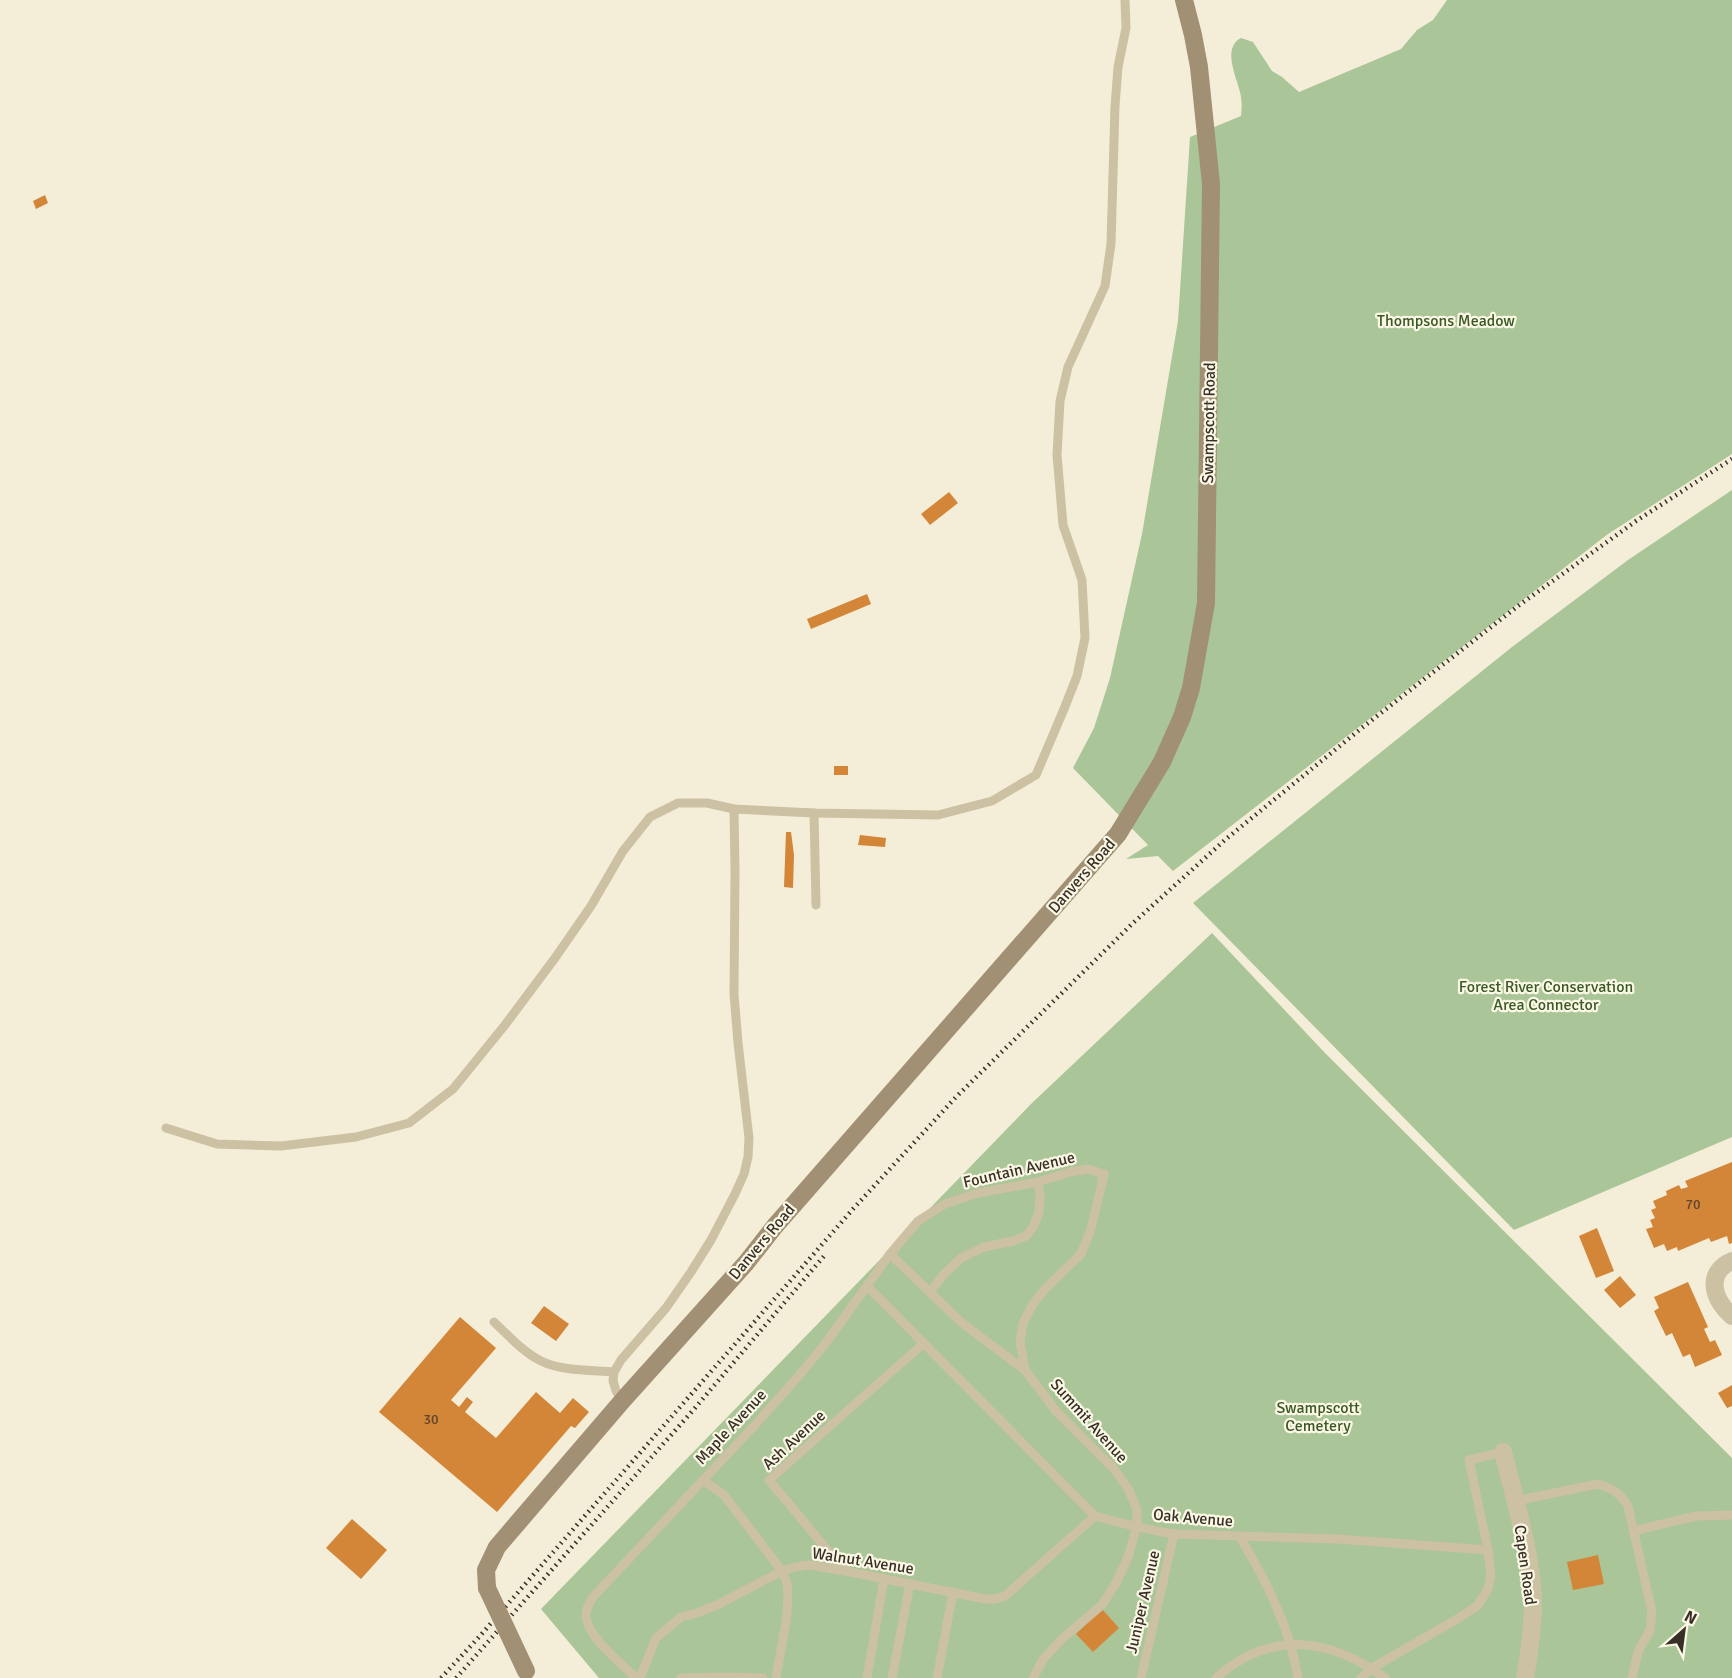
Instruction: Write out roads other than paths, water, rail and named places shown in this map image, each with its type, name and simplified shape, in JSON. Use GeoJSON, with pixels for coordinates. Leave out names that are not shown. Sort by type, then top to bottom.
{"type":"FeatureCollection","features":[{"type":"Feature","properties":{"kind":"street","name":"Swampscott Road"},"geometry":{"type":"LineString","coordinates":[[1122,830],[1162,762],[1182,717],[1191,688],[1206,603],[1211,184],[1199,67],[1184,0]]}},
{"type":"Feature","properties":{"kind":"street","name":"Danvers Road"},"geometry":{"type":"LineString","coordinates":[[527,1674],[487,1588],[486,1570],[497,1547],[622,1400],[746,1263],[775,1226],[1122,830]]}},
{"type":"Feature","properties":{"kind":"street"},"geometry":{"type":"LineString","coordinates":[[1732,1261],[1725,1264],[1716,1275],[1714,1288],[1720,1303],[1732,1316]]}},
{"type":"Feature","properties":{"kind":"street","name":"Capen Road"},"geometry":{"type":"LineString","coordinates":[[1503,1452],[1529,1565],[1533,1607],[1525,1678]]}},
{"type":"Feature","properties":{"kind":"lane"},"geometry":{"type":"LineString","coordinates":[[166,1128],[217,1144],[281,1146],[356,1137],[410,1123],[453,1089],[505,1025],[591,906],[623,851],[650,817],[678,802],[707,803],[734,809],[814,813],[939,815],[992,801],[1036,775],[1077,676],[1085,638],[1082,580],[1063,525],[1057,455],[1060,401],[1068,367],[1105,286],[1111,244],[1115,106],[1118,67],[1126,28],[1125,0]]}},
{"type":"Feature","properties":{"kind":"lane"},"geometry":{"type":"LineString","coordinates":[[622,1400],[613,1381],[614,1372],[621,1360],[666,1308],[696,1264],[725,1216],[744,1174],[748,1156],[749,1138],[734,994],[734,809]]}},
{"type":"Feature","properties":{"kind":"lane"},"geometry":{"type":"LineString","coordinates":[[814,813],[816,905]]}},
{"type":"Feature","properties":{"kind":"lane","name":"Fountain Avenue"},"geometry":{"type":"LineString","coordinates":[[890,1254],[918,1221],[945,1204],[978,1193],[1038,1182],[1070,1172],[1088,1169],[1104,1174]]}},
{"type":"Feature","properties":{"kind":"lane","name":"Summit Avenue"},"geometry":{"type":"LineString","coordinates":[[1033,1678],[1044,1658],[1063,1638],[1102,1605],[1116,1583],[1128,1557],[1137,1526],[1137,1510],[1129,1490],[1115,1470],[1056,1411],[1025,1370],[1020,1341],[1023,1323],[1033,1304],[1081,1254],[1091,1229],[1104,1174]]}},
{"type":"Feature","properties":{"kind":"lane"},"geometry":{"type":"LineString","coordinates":[[930,1292],[961,1258],[984,1247],[1026,1236],[1033,1227],[1039,1212],[1038,1182]]}},
{"type":"Feature","properties":{"kind":"lane"},"geometry":{"type":"LineString","coordinates":[[890,1254],[962,1323],[1025,1370]]}},
{"type":"Feature","properties":{"kind":"lane","name":"Maple Avenue"},"geometry":{"type":"LineString","coordinates":[[638,1678],[592,1633],[585,1617],[586,1607],[797,1378],[825,1344],[890,1254]]}},
{"type":"Feature","properties":{"kind":"lane"},"geometry":{"type":"LineString","coordinates":[[867,1286],[1095,1516]]}},
{"type":"Feature","properties":{"kind":"lane"},"geometry":{"type":"LineString","coordinates":[[494,1322],[541,1361],[569,1368],[614,1372]]}},
{"type":"Feature","properties":{"kind":"lane","name":"Ash Avenue"},"geometry":{"type":"LineString","coordinates":[[844,1571],[769,1480],[924,1343]]}},
{"type":"Feature","properties":{"kind":"lane"},"geometry":{"type":"LineString","coordinates":[[1361,1678],[1372,1668],[1478,1605],[1488,1589],[1491,1575],[1469,1460],[1503,1452]]}},
{"type":"Feature","properties":{"kind":"lane"},"geometry":{"type":"LineString","coordinates":[[703,1480],[724,1495],[782,1571],[787,1581],[788,1594],[776,1678]]}},
{"type":"Feature","properties":{"kind":"lane"},"geometry":{"type":"LineString","coordinates":[[1515,1501],[1598,1484],[1610,1487],[1622,1496],[1628,1506],[1652,1612],[1650,1630],[1638,1652],[1632,1678]]}},
{"type":"Feature","properties":{"kind":"lane"},"geometry":{"type":"LineString","coordinates":[[1633,1531],[1696,1516],[1732,1515]]}},
{"type":"Feature","properties":{"kind":"lane","name":"Oak Avenue"},"geometry":{"type":"LineString","coordinates":[[1095,1516],[1151,1531],[1174,1534],[1337,1539],[1488,1550]]}},
{"type":"Feature","properties":{"kind":"lane","name":"Walnut Avenue"},"geometry":{"type":"LineString","coordinates":[[638,1678],[656,1638],[681,1617],[719,1604],[782,1571],[810,1565],[985,1599],[995,1599],[1005,1596],[1095,1516]]}},
{"type":"Feature","properties":{"kind":"lane","name":"Juniper Avenue"},"geometry":{"type":"LineString","coordinates":[[1141,1678],[1174,1534]]}},
{"type":"Feature","properties":{"kind":"lane"},"geometry":{"type":"LineString","coordinates":[[1240,1537],[1275,1599],[1295,1659],[1298,1678]]}},
{"type":"Feature","properties":{"kind":"lane"},"geometry":{"type":"LineString","coordinates":[[867,1678],[884,1579]]}},
{"type":"Feature","properties":{"kind":"lane"},"geometry":{"type":"LineString","coordinates":[[892,1678],[910,1584]]}},
{"type":"Feature","properties":{"kind":"lane"},"geometry":{"type":"LineString","coordinates":[[937,1678],[953,1592]]}},
{"type":"Feature","properties":{"kind":"lane"},"geometry":{"type":"LineString","coordinates":[[1216,1678],[1229,1666],[1254,1652],[1290,1644],[1312,1644],[1331,1648],[1372,1668],[1385,1678]]}},
{"type":"Feature","properties":{"kind":"lane"},"geometry":{"type":"LineString","coordinates":[[681,1678],[764,1678]]}},
{"type":"Feature","properties":{"kind":"railway"},"geometry":{"type":"LineString","coordinates":[[441,1678],[853,1209],[956,1097],[1132,924],[1226,839],[1363,727],[1518,606],[1636,521],[1732,459]]}},
{"type":"Feature","properties":{"kind":"railway"},"geometry":{"type":"LineString","coordinates":[[456,1678],[695,1408],[824,1256]]}},
{"type":"Feature","properties":{"kind":"park label","name":"Thompsons Meadow"},"geometry":{"type":"Point","coordinates":[1446,321]}},
{"type":"Feature","properties":{"kind":"park label","name":"Forest River Conservation Area Connector"},"geometry":{"type":"Point","coordinates":[1546,996]}},
{"type":"Feature","properties":{"kind":"park label","name":"Swampscott Cemetery"},"geometry":{"type":"Point","coordinates":[1318,1417]}}]}
